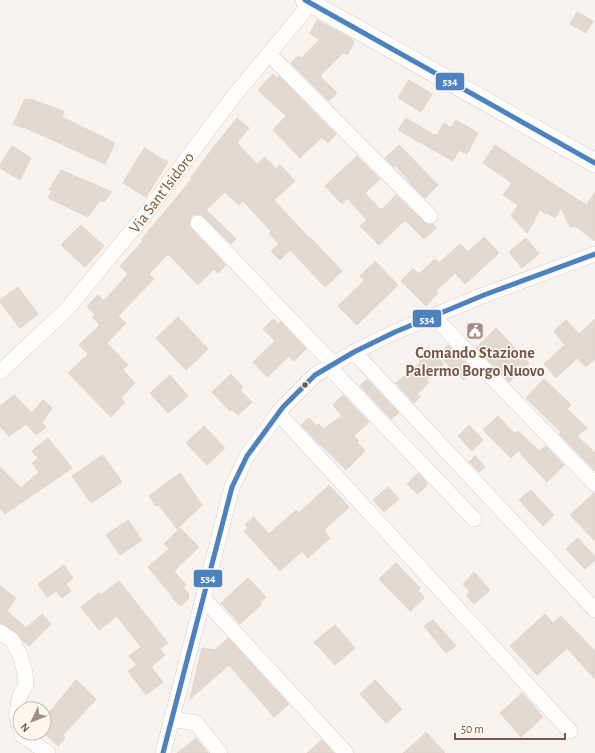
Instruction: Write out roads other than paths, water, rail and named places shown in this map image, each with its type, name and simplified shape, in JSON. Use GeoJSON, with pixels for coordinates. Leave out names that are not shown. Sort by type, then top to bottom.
{"type":"FeatureCollection","features":[{"type":"Feature","properties":{"kind":"street","name":"Via Sant'Isidoro"},"geometry":{"type":"LineString","coordinates":[[0,372],[67,309],[144,217],[233,97],[269,54],[308,2]]}},
{"type":"Feature","properties":{"kind":"street"},"geometry":{"type":"LineString","coordinates":[[308,2],[595,163]]}},
{"type":"Feature","properties":{"kind":"street"},"geometry":{"type":"LineString","coordinates":[[269,54],[430,216]]}},
{"type":"Feature","properties":{"kind":"street"},"geometry":{"type":"LineString","coordinates":[[198,223],[474,520]]}},
{"type":"Feature","properties":{"kind":"street"},"geometry":{"type":"LineString","coordinates":[[163,753],[232,487],[247,456],[283,407],[315,375],[354,352],[395,332],[484,295],[595,254]]}},
{"type":"Feature","properties":{"kind":"street"},"geometry":{"type":"LineString","coordinates":[[433,316],[595,484]]}},
{"type":"Feature","properties":{"kind":"street"},"geometry":{"type":"LineString","coordinates":[[354,352],[595,610]]}},
{"type":"Feature","properties":{"kind":"street"},"geometry":{"type":"LineString","coordinates":[[278,413],[570,731]]}},
{"type":"Feature","properties":{"kind":"street"},"geometry":{"type":"LineString","coordinates":[[203,598],[346,753]]}},
{"type":"Feature","properties":{"kind":"street"},"geometry":{"type":"LineString","coordinates":[[0,632],[12,640],[20,655],[25,673],[26,684],[18,701]]}},
{"type":"Feature","properties":{"kind":"street"},"geometry":{"type":"LineString","coordinates":[[172,719],[196,723],[220,753]]}},
{"type":"Feature","properties":{"kind":"street"},"geometry":{"type":"LineString","coordinates":[[31,741],[48,753]]}},
{"type":"Feature","properties":{"kind":"place","name":"Comando Stazione Palermo Borgo Nuovo"},"geometry":{"type":"Point","coordinates":[475,331]}}]}
